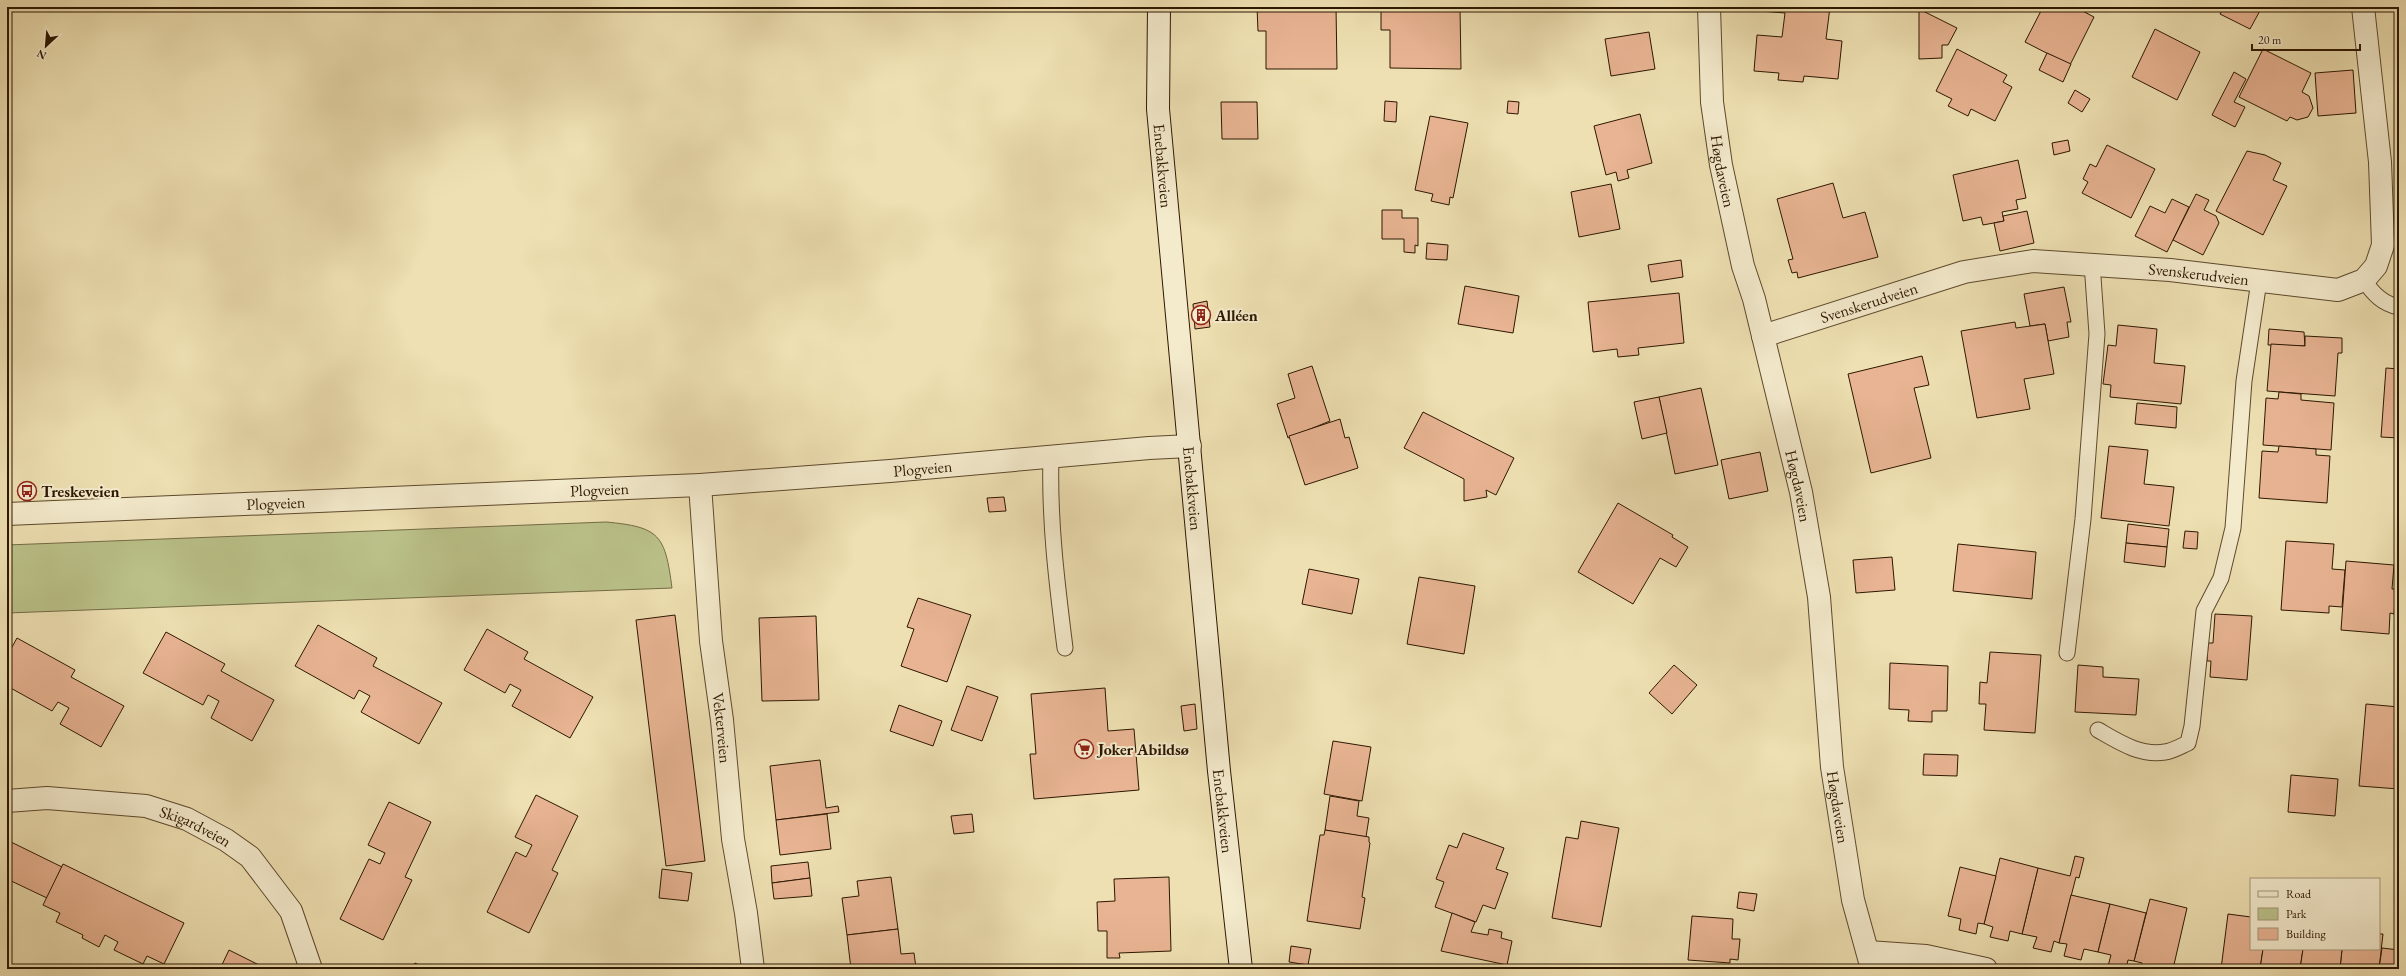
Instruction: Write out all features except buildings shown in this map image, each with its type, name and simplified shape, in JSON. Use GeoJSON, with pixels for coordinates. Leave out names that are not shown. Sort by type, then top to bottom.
{"type":"FeatureCollection","features":[{"type":"Feature","properties":{"kind":"street","name":"Enebakkveien"},"geometry":{"type":"LineString","coordinates":[[1159,7],[1158,109],[1222,793],[1241,969]]}},
{"type":"Feature","properties":{"kind":"street","name":"Høgdaveien"},"geometry":{"type":"LineString","coordinates":[[1709,7],[1712,102],[1721,164],[1743,266],[1763,336],[1801,492],[1819,597],[1832,767],[1853,900],[1870,960]]}},
{"type":"Feature","properties":{"kind":"street"},"geometry":{"type":"LineString","coordinates":[[2363,7],[2380,162],[2383,245],[2376,266],[2364,280]]}},
{"type":"Feature","properties":{"kind":"street","name":"Svenskerudveien"},"geometry":{"type":"LineString","coordinates":[[1763,336],[1964,272],[2032,261],[2170,270],[2338,290],[2364,280]]}},
{"type":"Feature","properties":{"kind":"street","name":"Plogveien"},"geometry":{"type":"LineString","coordinates":[[7,514],[700,485],[1190,446]]}},
{"type":"Feature","properties":{"kind":"street","name":"Vekterveien"},"geometry":{"type":"LineString","coordinates":[[700,485],[711,641],[722,720],[733,839],[746,913],[752,969]]}},
{"type":"Feature","properties":{"kind":"street","name":"Skigardveien"},"geometry":{"type":"LineString","coordinates":[[7,801],[47,798],[146,806],[187,818],[225,839],[250,857],[291,911],[311,969]]}},
{"type":"Feature","properties":{"kind":"street"},"geometry":{"type":"LineString","coordinates":[[1870,960],[1926,956],[1986,969]]}},
{"type":"Feature","properties":{"kind":"lane"},"geometry":{"type":"LineString","coordinates":[[2066,653],[2083,519],[2097,334],[2092,264]]}},
{"type":"Feature","properties":{"kind":"lane"},"geometry":{"type":"LineString","coordinates":[[2364,280],[2373,294],[2391,306],[2399,308]]}},
{"type":"Feature","properties":{"kind":"lane"},"geometry":{"type":"LineString","coordinates":[[2098,730],[2123,745],[2142,751],[2166,752],[2188,743],[2204,611],[2221,578],[2233,528],[2244,381],[2259,281]]}},
{"type":"Feature","properties":{"kind":"lane"},"geometry":{"type":"LineString","coordinates":[[1051,457],[1050,486],[1056,579],[1065,648]]}},
{"type":"Feature","properties":{"kind":"green space"},"geometry":{"type":"Polygon","coordinates":[[[606,522],[638,527],[649,531],[657,537],[666,556],[672,588],[7,613],[7,545],[606,522]]]}},
{"type":"Feature","properties":{"kind":"place","name":"Alléen"},"geometry":{"type":"Point","coordinates":[1201,315]}},
{"type":"Feature","properties":{"kind":"place","name":"Treskeveien"},"geometry":{"type":"Point","coordinates":[27,491]}},
{"type":"Feature","properties":{"kind":"place","name":"Joker Abildsø"},"geometry":{"type":"Point","coordinates":[1084,749]}}]}
